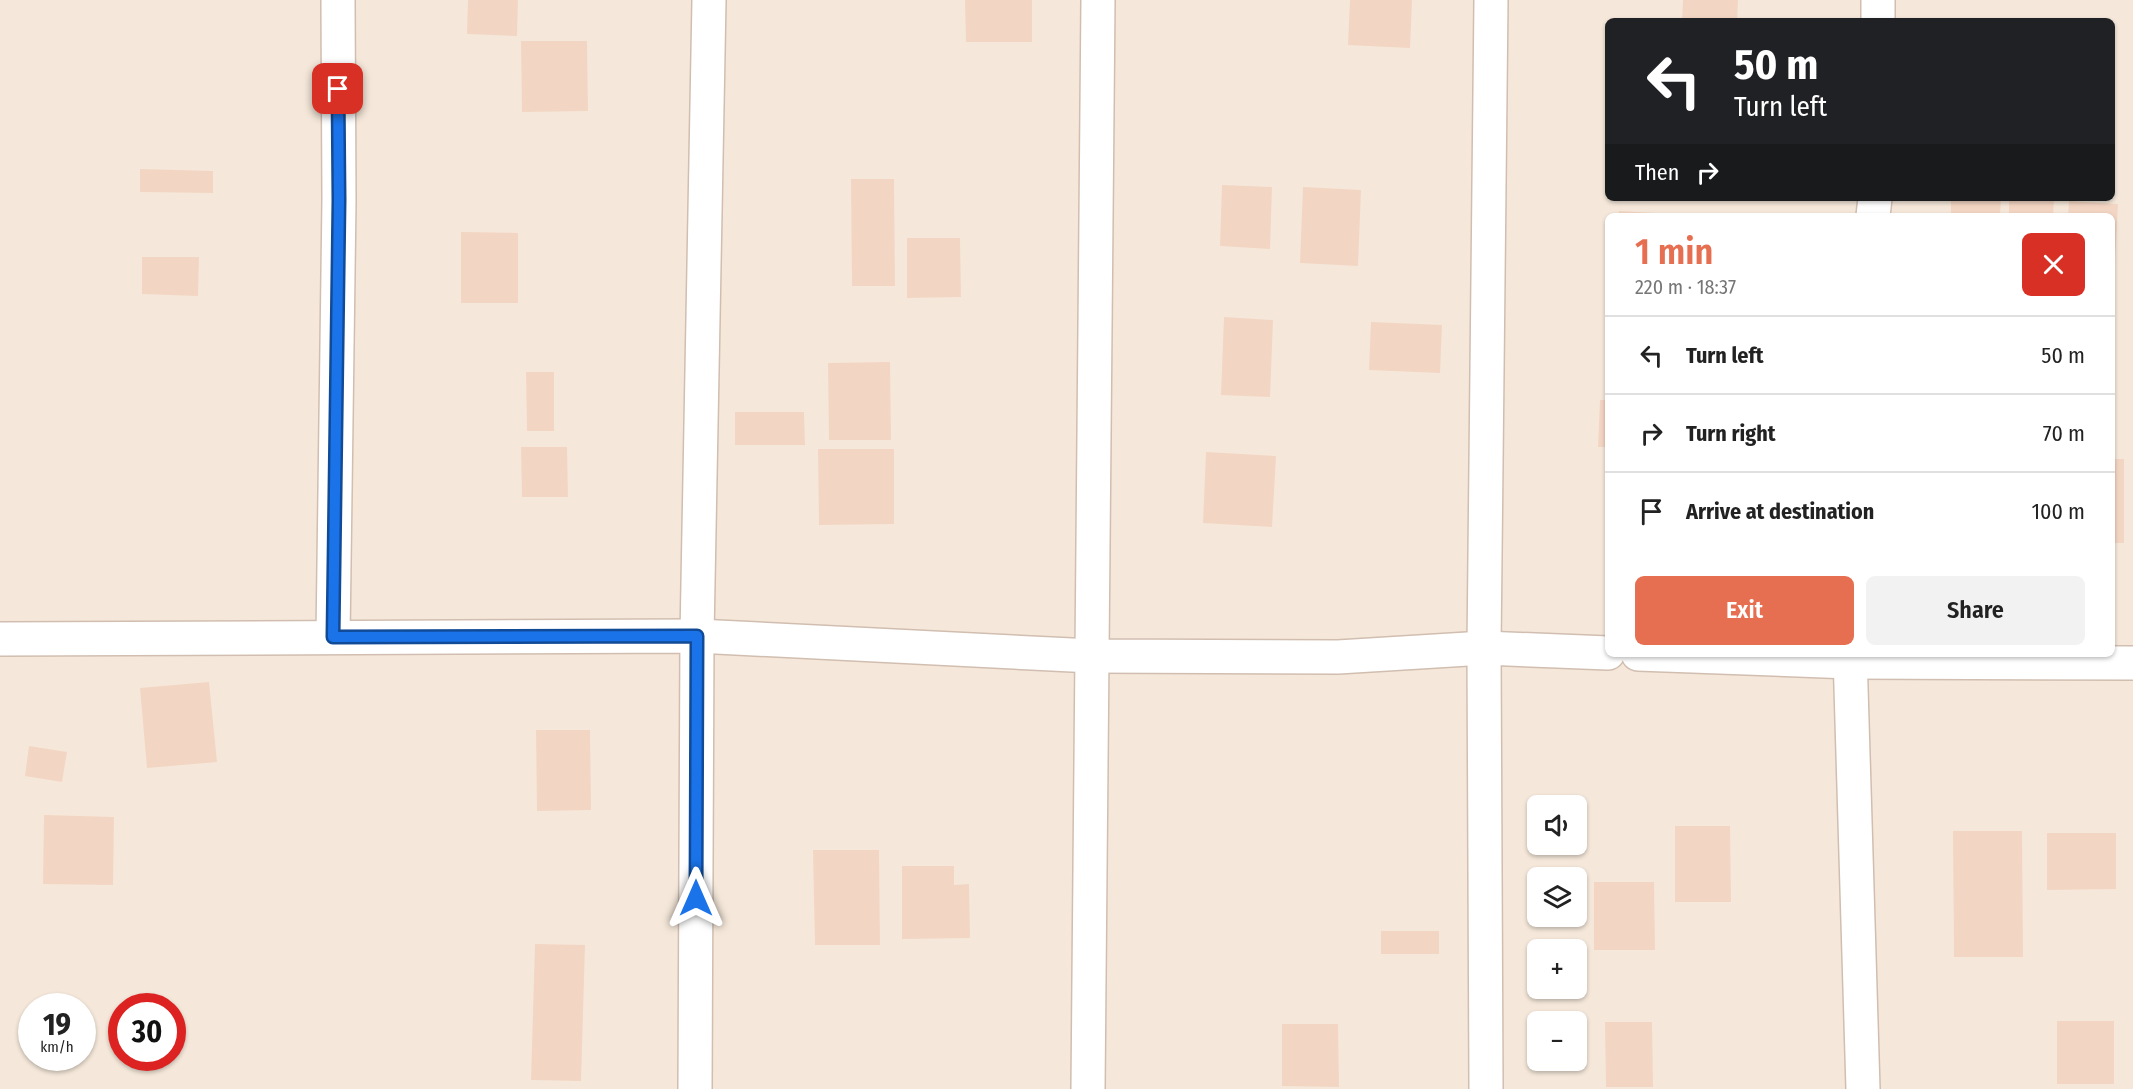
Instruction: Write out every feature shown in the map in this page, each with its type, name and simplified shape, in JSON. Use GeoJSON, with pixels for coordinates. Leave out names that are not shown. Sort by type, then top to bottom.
{"type":"FeatureCollection","features":[{"type":"Feature","properties":{"kind":"street"},"geometry":{"type":"LineString","coordinates":[[333,637],[339,200],[338,0]]}},
{"type":"Feature","properties":{"kind":"street"},"geometry":{"type":"LineString","coordinates":[[695,1089],[697,636],[709,0]]}},
{"type":"Feature","properties":{"kind":"street"},"geometry":{"type":"LineString","coordinates":[[1088,1089],[1098,0]]}},
{"type":"Feature","properties":{"kind":"street"},"geometry":{"type":"LineString","coordinates":[[1486,1089],[1484,648],[1491,0]]}},
{"type":"Feature","properties":{"kind":"street"},"geometry":{"type":"LineString","coordinates":[[1878,0],[1878,18]]}},
{"type":"Feature","properties":{"kind":"street"},"geometry":{"type":"LineString","coordinates":[[0,639],[697,636],[1092,656],[1338,657],[1484,648],[1605,653]]}},
{"type":"Feature","properties":{"kind":"street"},"geometry":{"type":"LineString","coordinates":[[1797,657],[2133,663]]}},
{"type":"Feature","properties":{"kind":"street"},"geometry":{"type":"LineString","coordinates":[[1850,658],[1863,1089]]}},
{"type":"Feature","properties":{"kind":"shaded area"},"geometry":{"type":"Polygon","coordinates":[[[0,0],[2133,0],[2133,1089],[0,1089],[0,0]]]}},
{"type":"Feature","properties":{"kind":"building"},"geometry":{"type":"Polygon","coordinates":[[[468,0],[518,0],[517,36],[467,34],[468,0]]]}},
{"type":"Feature","properties":{"kind":"building"},"geometry":{"type":"Polygon","coordinates":[[[965,0],[1032,0],[1032,42],[966,42],[965,0]]]}},
{"type":"Feature","properties":{"kind":"building"},"geometry":{"type":"Polygon","coordinates":[[[1350,0],[1412,0],[1410,48],[1348,45],[1350,0]]]}},
{"type":"Feature","properties":{"kind":"building"},"geometry":{"type":"Polygon","coordinates":[[[1683,0],[1738,0],[1737,18],[1682,18],[1683,0]]]}},
{"type":"Feature","properties":{"kind":"building"},"geometry":{"type":"Polygon","coordinates":[[[521,41],[587,41],[588,111],[522,112],[521,41]]]}},
{"type":"Feature","properties":{"kind":"building"},"geometry":{"type":"Polygon","coordinates":[[[140,169],[213,171],[213,193],[140,192],[140,169]]]}},
{"type":"Feature","properties":{"kind":"building"},"geometry":{"type":"Polygon","coordinates":[[[851,179],[894,179],[895,286],[852,286],[851,179]]]}},
{"type":"Feature","properties":{"kind":"building"},"geometry":{"type":"Polygon","coordinates":[[[1222,185],[1272,187],[1270,249],[1220,246],[1222,185]]]}},
{"type":"Feature","properties":{"kind":"building"},"geometry":{"type":"Polygon","coordinates":[[[1303,187],[1361,190],[1358,266],[1300,263],[1303,187]]]}},
{"type":"Feature","properties":{"kind":"building"},"geometry":{"type":"Polygon","coordinates":[[[1951,201],[2001,201],[2000,213],[1951,213],[1951,201]]]}},
{"type":"Feature","properties":{"kind":"building"},"geometry":{"type":"Polygon","coordinates":[[[2009,201],[2054,201],[2053,213],[2009,213],[2009,201]]]}},
{"type":"Feature","properties":{"kind":"building"},"geometry":{"type":"Polygon","coordinates":[[[2069,201],[2118,204],[2115,260],[2115,213],[2068,213],[2069,201]]]}},
{"type":"Feature","properties":{"kind":"building"},"geometry":{"type":"Polygon","coordinates":[[[1619,211],[1655,213],[1619,213],[1619,211]]]}},
{"type":"Feature","properties":{"kind":"building"},"geometry":{"type":"Polygon","coordinates":[[[461,232],[518,233],[518,303],[461,303],[461,232]]]}},
{"type":"Feature","properties":{"kind":"building"},"geometry":{"type":"Polygon","coordinates":[[[907,238],[960,238],[961,297],[907,298],[907,238]]]}},
{"type":"Feature","properties":{"kind":"building"},"geometry":{"type":"Polygon","coordinates":[[[142,257],[199,257],[198,296],[142,294],[142,257]]]}},
{"type":"Feature","properties":{"kind":"building"},"geometry":{"type":"Polygon","coordinates":[[[1224,317],[1273,320],[1270,397],[1221,395],[1224,317]]]}},
{"type":"Feature","properties":{"kind":"building"},"geometry":{"type":"Polygon","coordinates":[[[1371,322],[1442,325],[1440,373],[1369,370],[1371,322]]]}},
{"type":"Feature","properties":{"kind":"building"},"geometry":{"type":"Polygon","coordinates":[[[890,362],[891,440],[829,440],[828,363],[890,362]]]}},
{"type":"Feature","properties":{"kind":"building"},"geometry":{"type":"Polygon","coordinates":[[[526,372],[554,372],[554,431],[527,431],[526,372]]]}},
{"type":"Feature","properties":{"kind":"building"},"geometry":{"type":"Polygon","coordinates":[[[1600,400],[1605,400],[1605,447],[1598,447],[1600,400]]]}},
{"type":"Feature","properties":{"kind":"building"},"geometry":{"type":"Polygon","coordinates":[[[735,412],[804,412],[805,445],[735,445],[735,412]]]}},
{"type":"Feature","properties":{"kind":"building"},"geometry":{"type":"Polygon","coordinates":[[[521,447],[567,447],[568,497],[522,497],[521,447]]]}},
{"type":"Feature","properties":{"kind":"building"},"geometry":{"type":"Polygon","coordinates":[[[818,449],[894,449],[894,524],[819,525],[818,449]]]}},
{"type":"Feature","properties":{"kind":"building"},"geometry":{"type":"Polygon","coordinates":[[[1206,452],[1276,456],[1272,527],[1203,523],[1206,452]]]}},
{"type":"Feature","properties":{"kind":"building"},"geometry":{"type":"Polygon","coordinates":[[[2115,459],[2124,459],[2124,543],[2115,543],[2115,459]]]}},
{"type":"Feature","properties":{"kind":"building"},"geometry":{"type":"Polygon","coordinates":[[[209,682],[217,762],[147,768],[140,688],[209,682]]]}},
{"type":"Feature","properties":{"kind":"building"},"geometry":{"type":"Polygon","coordinates":[[[536,730],[590,730],[591,810],[537,811],[536,730]]]}},
{"type":"Feature","properties":{"kind":"building"},"geometry":{"type":"Polygon","coordinates":[[[29,746],[67,752],[62,782],[25,776],[29,746]]]}},
{"type":"Feature","properties":{"kind":"building"},"geometry":{"type":"Polygon","coordinates":[[[44,815],[114,817],[113,885],[43,884],[44,815]]]}},
{"type":"Feature","properties":{"kind":"building"},"geometry":{"type":"Polygon","coordinates":[[[1675,826],[1730,826],[1731,902],[1675,902],[1675,826]]]}},
{"type":"Feature","properties":{"kind":"building"},"geometry":{"type":"Polygon","coordinates":[[[1953,831],[2022,831],[2023,957],[1954,957],[1953,831]]]}},
{"type":"Feature","properties":{"kind":"building"},"geometry":{"type":"Polygon","coordinates":[[[2047,833],[2116,833],[2116,889],[2047,890],[2047,833]]]}},
{"type":"Feature","properties":{"kind":"building"},"geometry":{"type":"Polygon","coordinates":[[[813,850],[879,850],[880,945],[815,945],[813,850]]]}},
{"type":"Feature","properties":{"kind":"building"},"geometry":{"type":"Polygon","coordinates":[[[902,866],[954,866],[954,885],[969,884],[970,938],[902,939],[902,866]]]}},
{"type":"Feature","properties":{"kind":"building"},"geometry":{"type":"Polygon","coordinates":[[[1594,882],[1654,882],[1655,950],[1594,950],[1594,882]]]}},
{"type":"Feature","properties":{"kind":"building"},"geometry":{"type":"Polygon","coordinates":[[[1381,931],[1439,931],[1439,954],[1381,954],[1381,931]]]}},
{"type":"Feature","properties":{"kind":"building"},"geometry":{"type":"Polygon","coordinates":[[[535,944],[585,945],[581,1081],[531,1080],[535,944]]]}},
{"type":"Feature","properties":{"kind":"building"},"geometry":{"type":"Polygon","coordinates":[[[2057,1021],[2114,1021],[2114,1084],[2057,1084],[2057,1021]]]}},
{"type":"Feature","properties":{"kind":"building"},"geometry":{"type":"Polygon","coordinates":[[[1605,1022],[1652,1022],[1653,1087],[1606,1087],[1605,1022]]]}},
{"type":"Feature","properties":{"kind":"building"},"geometry":{"type":"Polygon","coordinates":[[[1282,1024],[1338,1024],[1339,1087],[1282,1086],[1282,1024]]]}},
{"type":"Feature","properties":{"kind":"route"},"geometry":{"type":"LineString","coordinates":[[338,89],[339,200],[333,637],[697,636],[696,898]]}}]}
